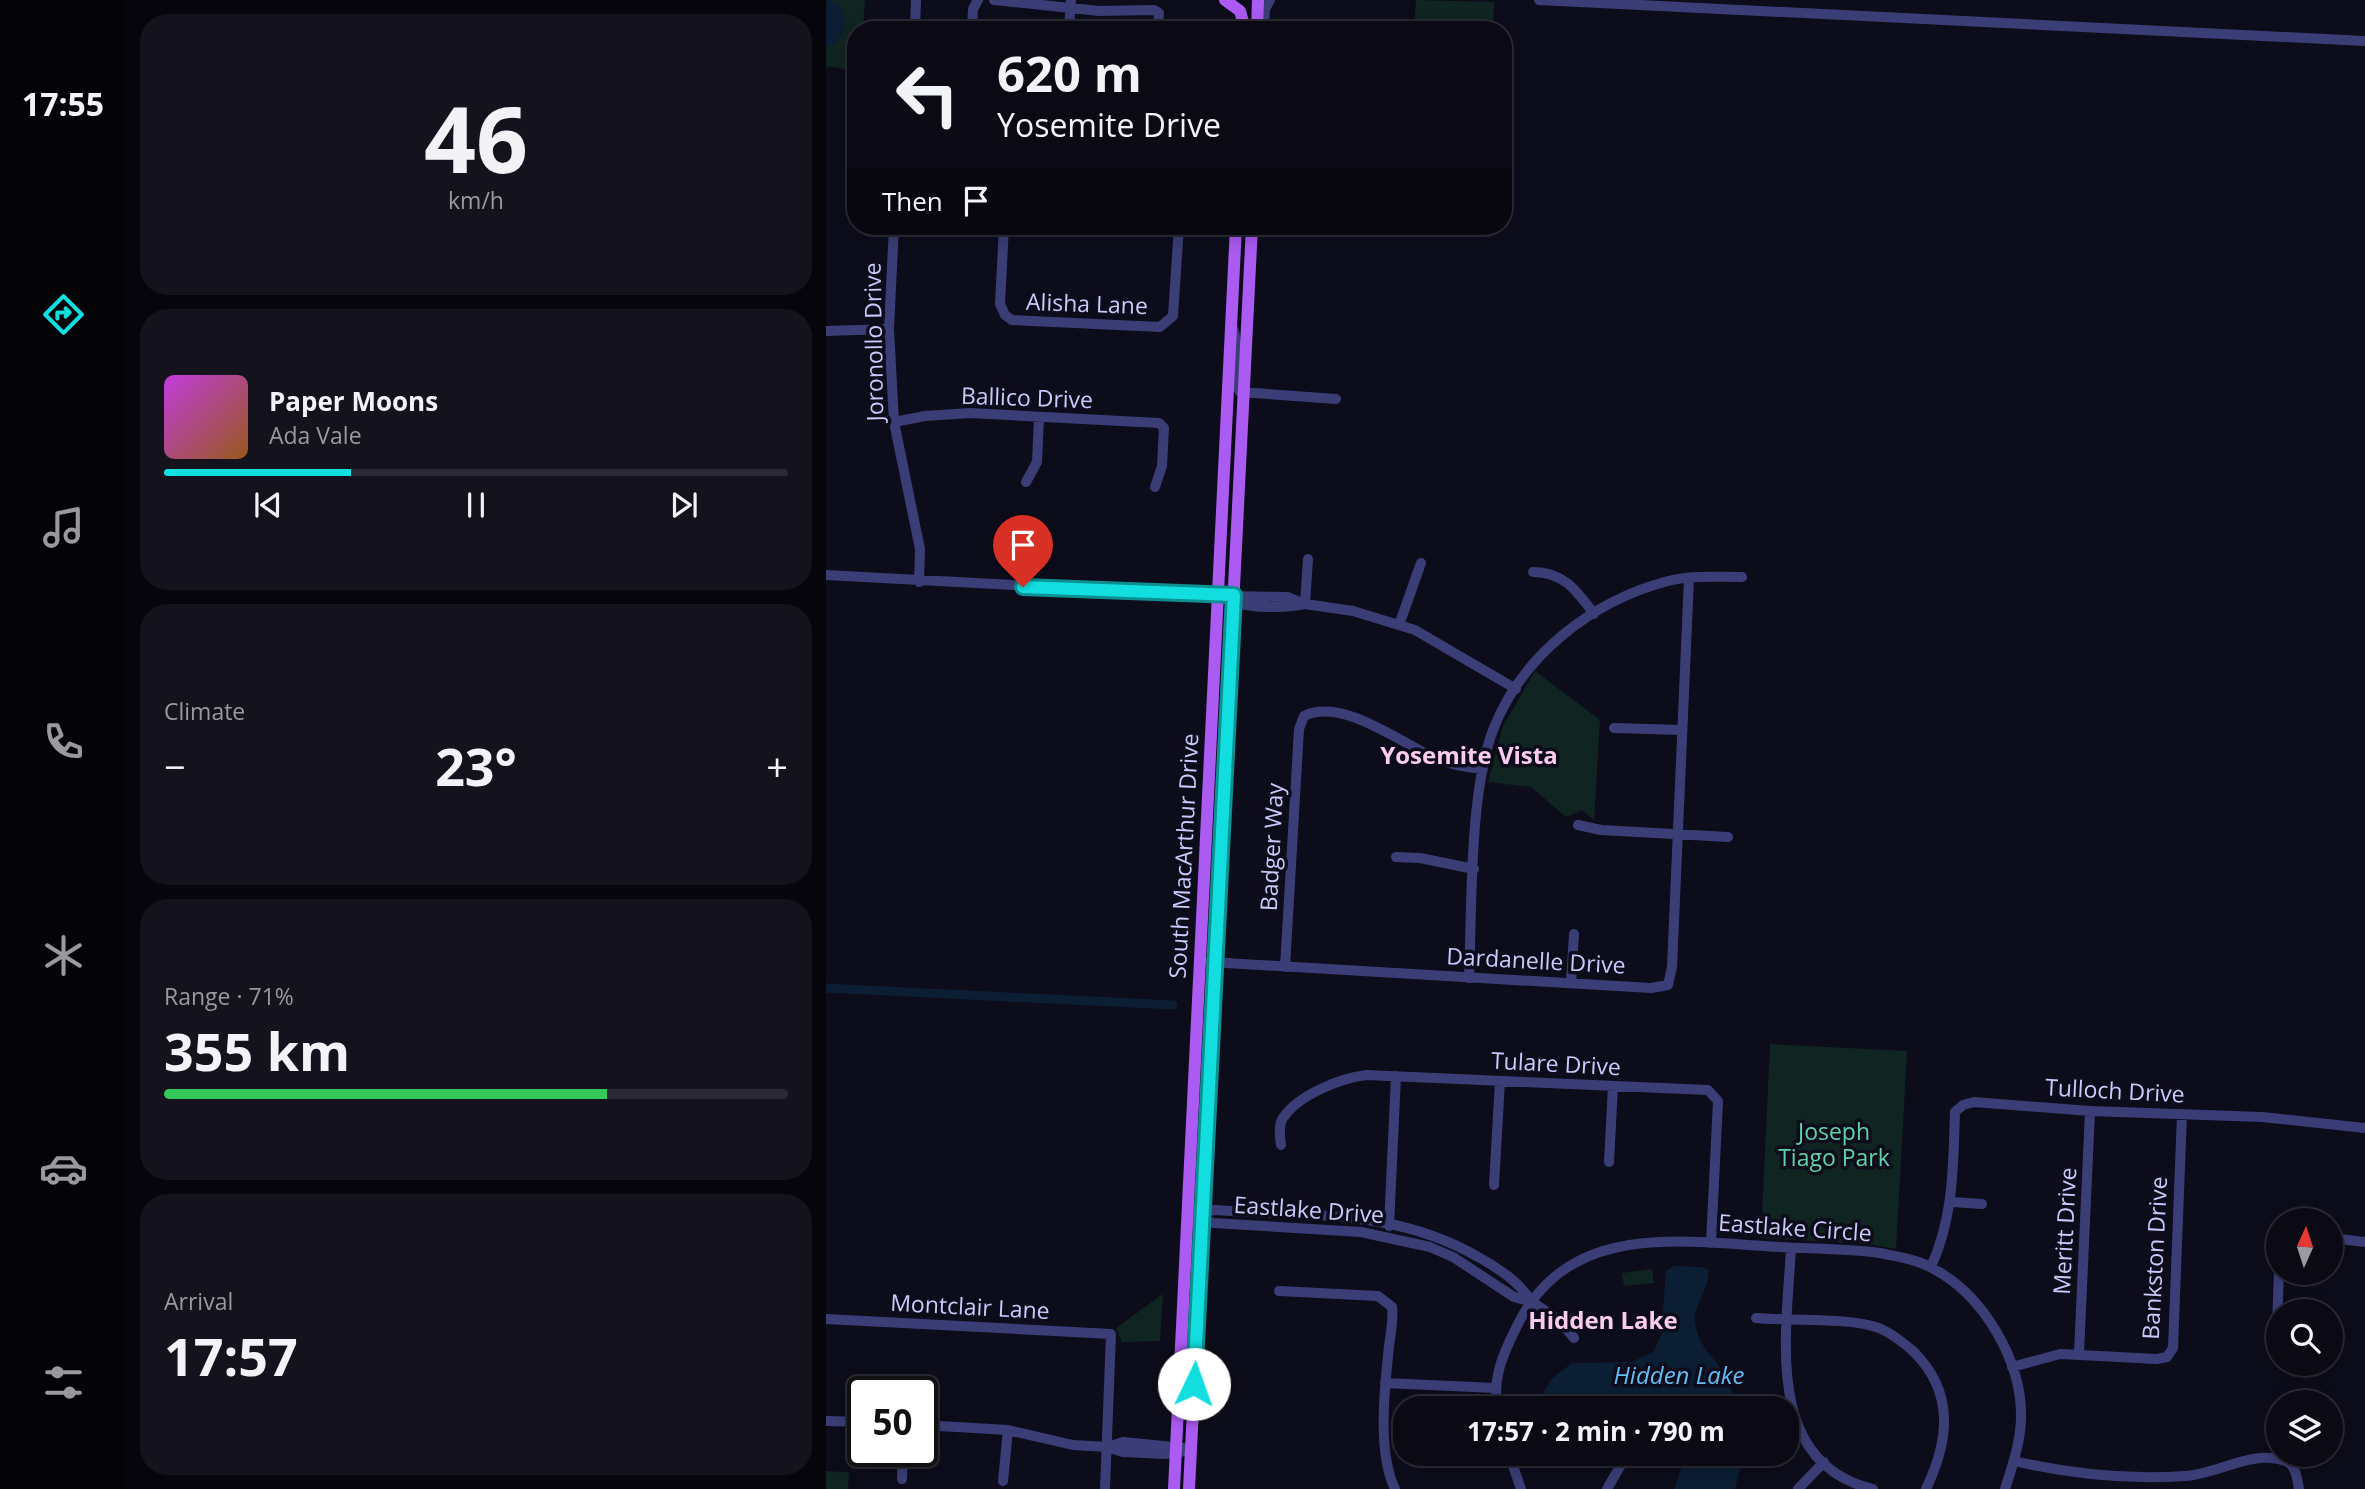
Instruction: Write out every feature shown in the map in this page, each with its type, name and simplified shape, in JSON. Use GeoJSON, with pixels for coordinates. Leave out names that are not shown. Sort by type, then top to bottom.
{"type":"FeatureCollection","features":[{"type":"Feature","properties":{"kind":"main road"},"geometry":{"type":"LineString","coordinates":[[1225,0],[1240,11],[1245,21]]}},
{"type":"Feature","properties":{"kind":"main road"},"geometry":{"type":"LineString","coordinates":[[1247,0],[1248,21]]}},
{"type":"Feature","properties":{"kind":"main road"},"geometry":{"type":"LineString","coordinates":[[1251,21],[1258,0]]}},
{"type":"Feature","properties":{"kind":"main road","name":"South MacArthur Drive"},"geometry":{"type":"LineString","coordinates":[[1174,1489],[1237,235]]}},
{"type":"Feature","properties":{"kind":"main road","name":"South MacArthur Drive"},"geometry":{"type":"LineString","coordinates":[[1189,1489],[1252,235]]}},
{"type":"Feature","properties":{"kind":"street"},"geometry":{"type":"LineString","coordinates":[[915,21],[916,0]]}},
{"type":"Feature","properties":{"kind":"street"},"geometry":{"type":"LineString","coordinates":[[972,21],[973,9],[978,0]]}},
{"type":"Feature","properties":{"kind":"street"},"geometry":{"type":"LineString","coordinates":[[994,0],[1154,9],[1158,13],[1158,21]]}},
{"type":"Feature","properties":{"kind":"street"},"geometry":{"type":"LineString","coordinates":[[1264,21],[1265,9],[1270,0]]}},
{"type":"Feature","properties":{"kind":"street"},"geometry":{"type":"LineString","coordinates":[[1539,0],[2365,41]]}},
{"type":"Feature","properties":{"kind":"street","name":"Joronollo Drive"},"geometry":{"type":"LineString","coordinates":[[894,235],[889,329],[894,422],[920,549],[919,582]]}},
{"type":"Feature","properties":{"kind":"street","name":"Alisha Lane"},"geometry":{"type":"LineString","coordinates":[[1004,235],[1000,304],[1005,315],[1021,323],[1160,327],[1169,323],[1175,302],[1179,235]]}},
{"type":"Feature","properties":{"kind":"street"},"geometry":{"type":"LineString","coordinates":[[1232,325],[1237,346],[1236,386],[1244,394],[1336,398]]}},
{"type":"Feature","properties":{"kind":"street"},"geometry":{"type":"LineString","coordinates":[[826,331],[889,329]]}},
{"type":"Feature","properties":{"kind":"street","name":"Ballico Drive"},"geometry":{"type":"LineString","coordinates":[[894,422],[925,416],[970,413],[1159,423],[1164,428],[1162,466],[1155,487]]}},
{"type":"Feature","properties":{"kind":"street"},"geometry":{"type":"LineString","coordinates":[[1026,482],[1037,462],[1040,418]]}},
{"type":"Feature","properties":{"kind":"street"},"geometry":{"type":"LineString","coordinates":[[1305,604],[1308,559]]}},
{"type":"Feature","properties":{"kind":"street"},"geometry":{"type":"LineString","coordinates":[[1399,625],[1421,564]]}},
{"type":"Feature","properties":{"kind":"street"},"geometry":{"type":"LineString","coordinates":[[1533,572],[1549,573],[1564,580],[1594,614]]}},
{"type":"Feature","properties":{"kind":"street"},"geometry":{"type":"LineString","coordinates":[[826,575],[1219,596],[1287,607],[1305,604],[1353,611],[1399,625],[1446,647],[1516,689]]}},
{"type":"Feature","properties":{"kind":"street"},"geometry":{"type":"LineString","coordinates":[[1469,978],[1474,869],[1483,769],[1493,730],[1532,665],[1567,629],[1627,594],[1689,578],[1742,577]]}},
{"type":"Feature","properties":{"kind":"street"},"geometry":{"type":"LineString","coordinates":[[1678,834],[1689,578]]}},
{"type":"Feature","properties":{"kind":"street","name":"Badger Way"},"geometry":{"type":"LineString","coordinates":[[1286,967],[1300,720],[1309,713],[1348,716],[1436,759],[1483,769]]}},
{"type":"Feature","properties":{"kind":"street"},"geometry":{"type":"LineString","coordinates":[[1615,728],[1682,730]]}},
{"type":"Feature","properties":{"kind":"street"},"geometry":{"type":"LineString","coordinates":[[1578,825],[1601,830],[1728,836]]}},
{"type":"Feature","properties":{"kind":"street","name":"Dardanelle Drive"},"geometry":{"type":"LineString","coordinates":[[1199,961],[1651,988],[1668,985],[1672,967],[1678,834]]}},
{"type":"Feature","properties":{"kind":"street"},"geometry":{"type":"LineString","coordinates":[[1396,857],[1420,858],[1474,869]]}},
{"type":"Feature","properties":{"kind":"street"},"geometry":{"type":"LineString","coordinates":[[1571,983],[1574,934]]}},
{"type":"Feature","properties":{"kind":"street"},"geometry":{"type":"LineString","coordinates":[[1390,1236],[1388,1221],[1396,1076]]}},
{"type":"Feature","properties":{"kind":"street","name":"Tulare Drive"},"geometry":{"type":"LineString","coordinates":[[1281,1145],[1283,1118],[1310,1095],[1348,1077],[1396,1076],[1709,1090],[1718,1101],[1711,1243]]}},
{"type":"Feature","properties":{"kind":"street"},"geometry":{"type":"LineString","coordinates":[[1494,1185],[1500,1082]]}},
{"type":"Feature","properties":{"kind":"street"},"geometry":{"type":"LineString","coordinates":[[1609,1162],[1613,1086]]}},
{"type":"Feature","properties":{"kind":"street","name":"Tulloch Drive"},"geometry":{"type":"LineString","coordinates":[[1931,1267],[1947,1228],[1952,1202],[1955,1112],[1963,1105],[1974,1102],[2090,1111],[2262,1117],[2365,1128]]}},
{"type":"Feature","properties":{"kind":"street","name":"Meritt Drive"},"geometry":{"type":"LineString","coordinates":[[2079,1353],[2090,1111]]}},
{"type":"Feature","properties":{"kind":"street","name":"Bankston Drive"},"geometry":{"type":"LineString","coordinates":[[2079,1353],[2157,1359],[2167,1357],[2173,1348],[2182,1114]]}},
{"type":"Feature","properties":{"kind":"street"},"geometry":{"type":"LineString","coordinates":[[1952,1202],[1982,1204]]}},
{"type":"Feature","properties":{"kind":"street","name":"Eastlake Drive"},"geometry":{"type":"LineString","coordinates":[[1202,1216],[1282,1213],[1388,1221],[1459,1245],[1521,1286],[1532,1303]]}},
{"type":"Feature","properties":{"kind":"street","name":"Eastlake Drive"},"geometry":{"type":"LineString","coordinates":[[1187,1215],[1390,1236],[1453,1257],[1514,1297],[1532,1303],[1559,1320],[1574,1338]]}},
{"type":"Feature","properties":{"kind":"street"},"geometry":{"type":"LineString","coordinates":[[2343,1239],[2365,1242]]}},
{"type":"Feature","properties":{"kind":"street","name":"Eastlake Circle"},"geometry":{"type":"LineString","coordinates":[[1495,1396],[1497,1368],[1518,1323],[1532,1303],[1566,1269],[1602,1250],[1656,1241],[1880,1253],[1931,1267],[1963,1290],[2003,1343],[2012,1367],[2021,1412],[2014,1461],[2005,1489]]}},
{"type":"Feature","properties":{"kind":"street"},"geometry":{"type":"LineString","coordinates":[[1791,1248],[1786,1381],[1789,1405],[1797,1427],[1824,1462],[1855,1483],[1872,1489]]}},
{"type":"Feature","properties":{"kind":"street"},"geometry":{"type":"LineString","coordinates":[[1279,1292],[1378,1296],[1387,1300],[1392,1311],[1385,1383],[1386,1455],[1388,1472],[1395,1489]]}},
{"type":"Feature","properties":{"kind":"street"},"geometry":{"type":"LineString","coordinates":[[1756,1318],[1879,1328],[1909,1348],[1929,1369],[1940,1391],[1946,1425],[1943,1448],[1926,1489]]}},
{"type":"Feature","properties":{"kind":"street","name":"Montclair Lane"},"geometry":{"type":"LineString","coordinates":[[826,1320],[1111,1334],[1107,1447]]}},
{"type":"Feature","properties":{"kind":"street"},"geometry":{"type":"LineString","coordinates":[[2012,1367],[2039,1357],[2079,1353]]}},
{"type":"Feature","properties":{"kind":"street"},"geometry":{"type":"LineString","coordinates":[[1385,1383],[1494,1388]]}},
{"type":"Feature","properties":{"kind":"street"},"geometry":{"type":"LineString","coordinates":[[826,1420],[847,1421]]}},
{"type":"Feature","properties":{"kind":"street"},"geometry":{"type":"LineString","coordinates":[[938,1426],[1008,1430],[1073,1445],[1107,1447],[1124,1442],[1191,1450]]}},
{"type":"Feature","properties":{"kind":"street"},"geometry":{"type":"LineString","coordinates":[[1003,1481],[1008,1430]]}},
{"type":"Feature","properties":{"kind":"street"},"geometry":{"type":"LineString","coordinates":[[1105,1489],[1107,1447]]}},
{"type":"Feature","properties":{"kind":"street"},"geometry":{"type":"LineString","coordinates":[[2014,1461],[2066,1473],[2188,1476],[2230,1462],[2271,1459],[2287,1461],[2294,1467],[2299,1489]]}},
{"type":"Feature","properties":{"kind":"street"},"geometry":{"type":"LineString","coordinates":[[1798,1489],[1824,1462]]}},
{"type":"Feature","properties":{"kind":"street"},"geometry":{"type":"LineString","coordinates":[[1513,1466],[1521,1489]]}},
{"type":"Feature","properties":{"kind":"street"},"geometry":{"type":"LineString","coordinates":[[1607,1489],[1620,1466]]}},
{"type":"Feature","properties":{"kind":"street"},"geometry":{"type":"LineString","coordinates":[[902,1479],[903,1467]]}},
{"type":"Feature","properties":{"kind":"green space"},"geometry":{"type":"Polygon","coordinates":[[[826,0],[865,0],[864,21],[847,21],[847,70],[826,66],[826,0]]]}},
{"type":"Feature","properties":{"kind":"green space"},"geometry":{"type":"Polygon","coordinates":[[[1416,0],[1494,2],[1493,21],[1415,21],[1416,0]]]}},
{"type":"Feature","properties":{"kind":"green space"},"geometry":{"type":"Polygon","coordinates":[[[1535,671],[1600,720],[1594,820],[1582,810],[1566,817],[1531,787],[1488,782],[1503,726],[1535,671]]]}},
{"type":"Feature","properties":{"kind":"green space","name":"Joseph Tiago Park"},"geometry":{"type":"Polygon","coordinates":[[[1770,1044],[1907,1051],[1896,1249],[1868,1244],[1761,1238],[1770,1044]]]}},
{"type":"Feature","properties":{"kind":"green space"},"geometry":{"type":"Polygon","coordinates":[[[1652,1269],[1654,1283],[1624,1286],[1622,1273],[1652,1269]]]}},
{"type":"Feature","properties":{"kind":"green space"},"geometry":{"type":"Polygon","coordinates":[[[1163,1294],[1160,1341],[1122,1342],[1116,1328],[1163,1294]]]}},
{"type":"Feature","properties":{"kind":"green space"},"geometry":{"type":"Polygon","coordinates":[[[826,1471],[849,1472],[848,1489],[826,1489],[826,1471]]]}},
{"type":"Feature","properties":{"kind":"water"},"geometry":{"type":"Polygon","coordinates":[[[826,0],[840,4],[845,23],[841,35],[826,47],[826,0]]]}},
{"type":"Feature","properties":{"kind":"water","name":"Hidden Lake"},"geometry":{"type":"Polygon","coordinates":[[[1673,1266],[1702,1267],[1708,1270],[1709,1276],[1697,1308],[1695,1322],[1703,1346],[1727,1377],[1733,1396],[1541,1396],[1551,1379],[1572,1363],[1632,1362],[1653,1352],[1661,1336],[1666,1271],[1673,1266]]]}},
{"type":"Feature","properties":{"kind":"water","name":"Hidden Lake"},"geometry":{"type":"Polygon","coordinates":[[[1681,1466],[1741,1466],[1735,1489],[1674,1489],[1681,1466]]]}},
{"type":"Feature","properties":{"kind":"waterway"},"geometry":{"type":"LineString","coordinates":[[826,988],[1173,1005]]}},
{"type":"Feature","properties":{"kind":"district","name":"Yosemite Vista"},"geometry":{"type":"Point","coordinates":[1469,754]}},
{"type":"Feature","properties":{"kind":"district","name":"Hidden Lake"},"geometry":{"type":"Point","coordinates":[1603,1319]}},
{"type":"Feature","properties":{"kind":"route"},"geometry":{"type":"LineString","coordinates":[[1023,587],[1234,595],[1225,729],[1194,1384]]}}]}
